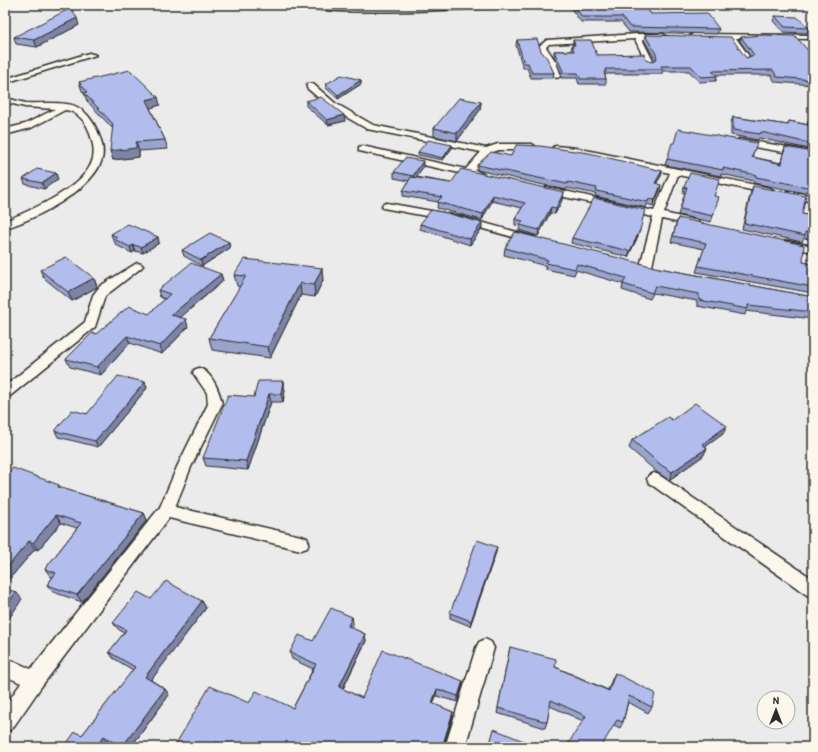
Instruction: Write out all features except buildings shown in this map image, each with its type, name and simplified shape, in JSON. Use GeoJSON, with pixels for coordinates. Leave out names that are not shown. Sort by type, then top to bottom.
{"type":"FeatureCollection","features":[{"type":"Feature","properties":{"kind":"street"},"geometry":{"type":"LineString","coordinates":[[305,5],[378,9],[516,5]]}},
{"type":"Feature","properties":{"kind":"street"},"geometry":{"type":"LineString","coordinates":[[686,36],[732,38],[776,35],[813,37]]}},
{"type":"Feature","properties":{"kind":"street"},"geometry":{"type":"LineString","coordinates":[[557,76],[552,62],[542,47],[547,42],[637,36],[671,36]]}},
{"type":"Feature","properties":{"kind":"street"},"geometry":{"type":"LineString","coordinates":[[637,36],[650,63]]}},
{"type":"Feature","properties":{"kind":"street"},"geometry":{"type":"LineString","coordinates":[[732,38],[747,59]]}},
{"type":"Feature","properties":{"kind":"street"},"geometry":{"type":"LineString","coordinates":[[5,81],[92,55]]}},
{"type":"Feature","properties":{"kind":"street"},"geometry":{"type":"LineString","coordinates":[[310,86],[332,105],[370,127],[488,150],[498,147],[543,147],[576,151],[813,199]]}},
{"type":"Feature","properties":{"kind":"street"},"geometry":{"type":"LineString","coordinates":[[5,100],[25,105],[73,108],[81,113],[92,127],[97,142],[98,158],[93,170],[72,190],[53,204],[5,224]]}},
{"type":"Feature","properties":{"kind":"street"},"geometry":{"type":"LineString","coordinates":[[5,132],[28,126],[64,108]]}},
{"type":"Feature","properties":{"kind":"street"},"geometry":{"type":"LineString","coordinates":[[729,140],[813,154]]}},
{"type":"Feature","properties":{"kind":"street"},"geometry":{"type":"LineString","coordinates":[[362,149],[491,177]]}},
{"type":"Feature","properties":{"kind":"street"},"geometry":{"type":"LineString","coordinates":[[468,172],[488,150]]}},
{"type":"Feature","properties":{"kind":"street"},"geometry":{"type":"LineString","coordinates":[[632,263],[650,267],[658,215],[675,171]]}},
{"type":"Feature","properties":{"kind":"street"},"geometry":{"type":"LineString","coordinates":[[537,187],[705,225]]}},
{"type":"Feature","properties":{"kind":"street"},"geometry":{"type":"LineString","coordinates":[[386,206],[420,209],[454,216],[540,241]]}},
{"type":"Feature","properties":{"kind":"street"},"geometry":{"type":"LineString","coordinates":[[774,241],[813,249]]}},
{"type":"Feature","properties":{"kind":"street"},"geometry":{"type":"LineString","coordinates":[[5,393],[91,324],[100,295],[104,289],[137,266]]}},
{"type":"Feature","properties":{"kind":"street"},"geometry":{"type":"LineString","coordinates":[[5,722],[34,680],[166,511],[184,468],[215,404],[213,392],[199,373]]}},
{"type":"Feature","properties":{"kind":"street"},"geometry":{"type":"LineString","coordinates":[[654,479],[813,590]]}},
{"type":"Feature","properties":{"kind":"street"},"geometry":{"type":"LineString","coordinates":[[166,511],[301,543]]}},
{"type":"Feature","properties":{"kind":"street"},"geometry":{"type":"LineString","coordinates":[[455,747],[485,648]]}},
{"type":"Feature","properties":{"kind":"street"},"geometry":{"type":"LineString","coordinates":[[5,666],[34,680]]}}]}
